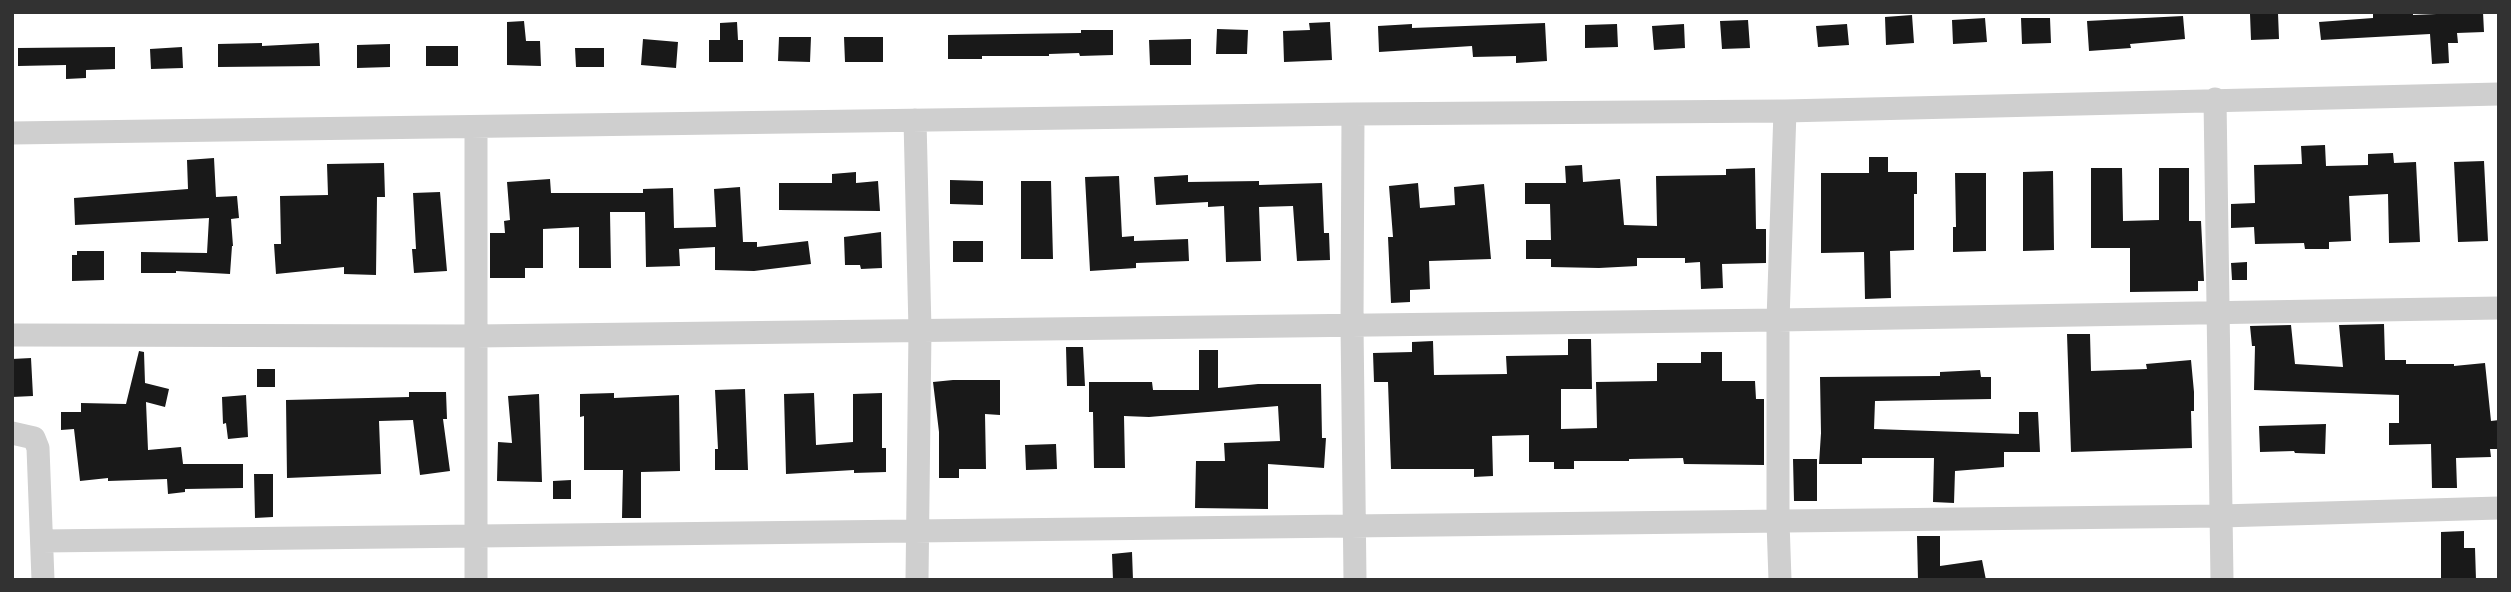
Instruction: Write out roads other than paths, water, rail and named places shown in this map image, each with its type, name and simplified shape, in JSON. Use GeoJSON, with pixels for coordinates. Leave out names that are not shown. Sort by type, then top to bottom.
{"type":"FeatureCollection","features":[{"type":"Feature","properties":{"kind":"street"},"geometry":{"type":"LineString","coordinates":[[12,132],[476,128],[1353,114],[1785,111],[2499,94]]}},
{"type":"Feature","properties":{"kind":"street"},"geometry":{"type":"LineString","coordinates":[[2215,99],[2222,580]]}},
{"type":"Feature","properties":{"kind":"street"},"geometry":{"type":"LineString","coordinates":[[1780,580],[1778,320],[1785,111]]}},
{"type":"Feature","properties":{"kind":"street"},"geometry":{"type":"LineString","coordinates":[[1353,114],[1352,324],[1356,580]]}},
{"type":"Feature","properties":{"kind":"street"},"geometry":{"type":"LineString","coordinates":[[915,120],[920,330],[917,580]]}},
{"type":"Feature","properties":{"kind":"street"},"geometry":{"type":"LineString","coordinates":[[476,128],[477,580]]}},
{"type":"Feature","properties":{"kind":"street"},"geometry":{"type":"LineString","coordinates":[[12,335],[476,336],[2499,308]]}},
{"type":"Feature","properties":{"kind":"street"},"geometry":{"type":"LineString","coordinates":[[12,433],[34,439],[38,448],[43,580]]}},
{"type":"Feature","properties":{"kind":"street"},"geometry":{"type":"LineString","coordinates":[[42,541],[2221,516],[2499,508]]}}]}
